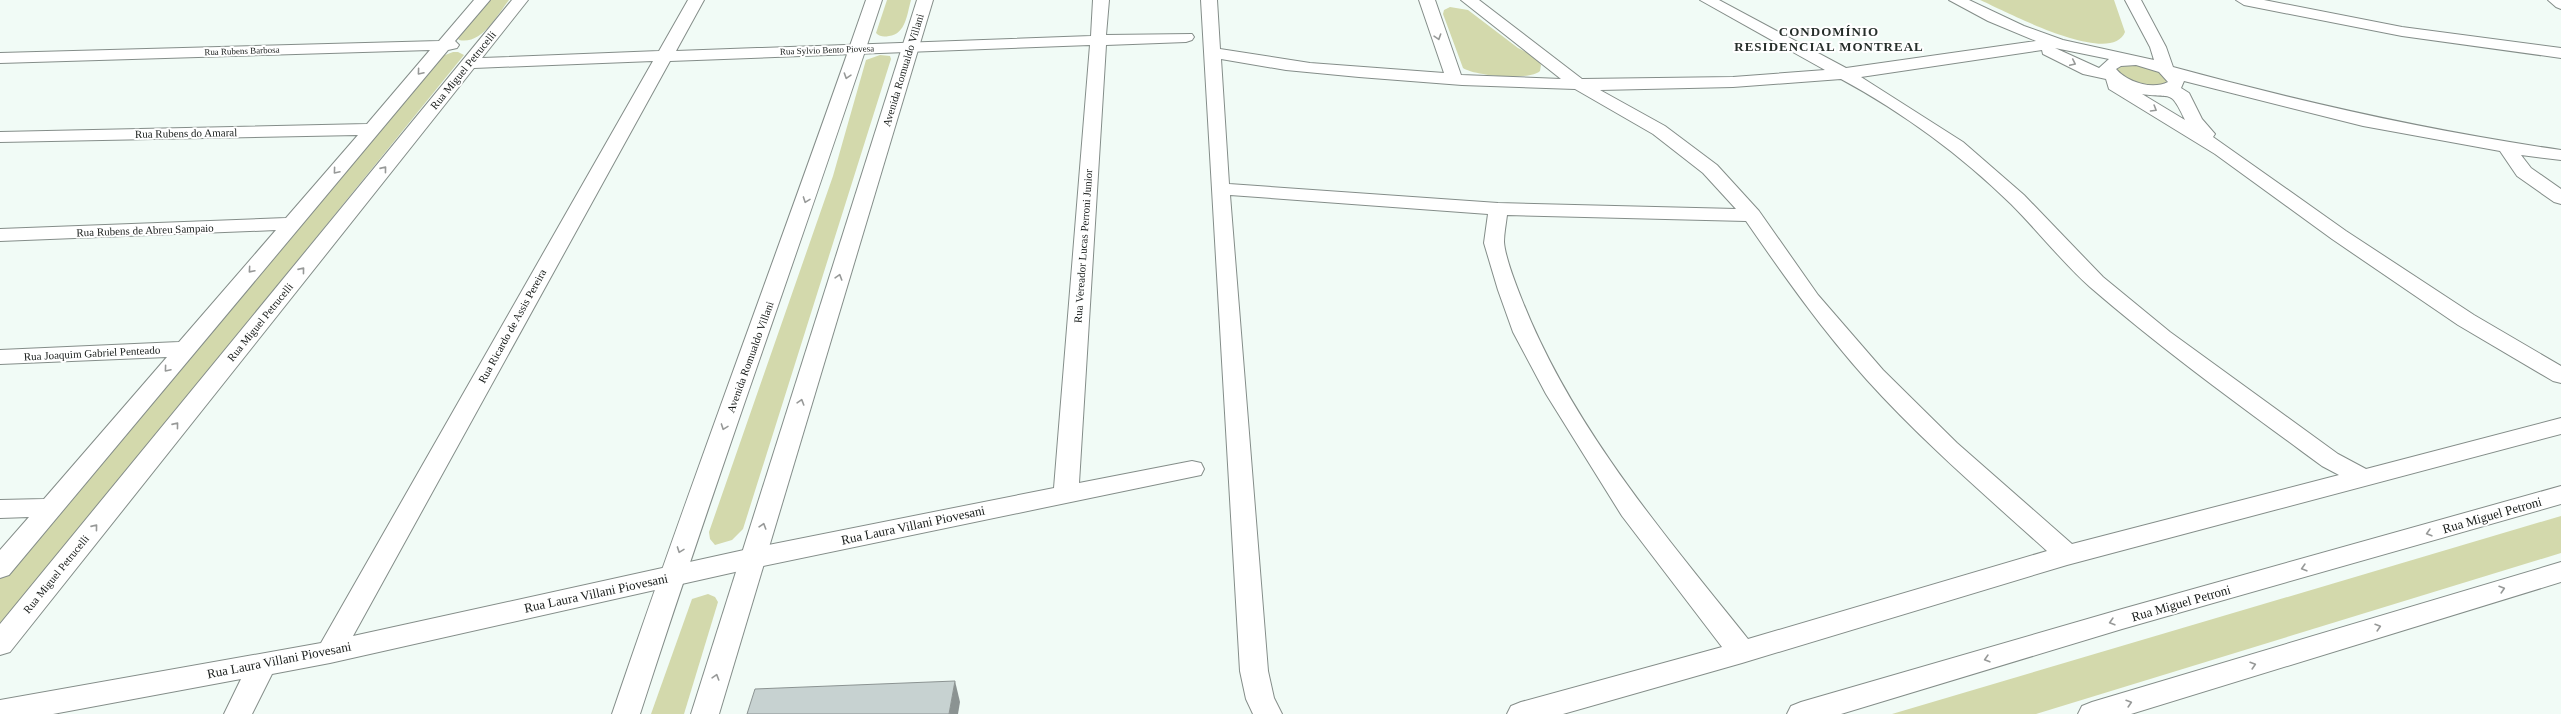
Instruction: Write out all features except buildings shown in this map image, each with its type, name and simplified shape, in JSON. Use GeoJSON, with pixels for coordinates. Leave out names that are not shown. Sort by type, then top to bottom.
{"type":"FeatureCollection","features":[{"type":"Feature","properties":{"kind":"street"},"geometry":{"type":"LineString","coordinates":[[0,568],[183,349],[482,0]]}},
{"type":"Feature","properties":{"kind":"street","name":"Rua Miguel Petrucelli"},"geometry":{"type":"LineString","coordinates":[[0,644],[520,0]]}},
{"type":"Feature","properties":{"kind":"street","name":"Rua Ricardo de Assis Pereira"},"geometry":{"type":"LineString","coordinates":[[330,652],[663,56],[696,0]]}},
{"type":"Feature","properties":{"kind":"street","name":"Avenida Romualdo Villani"},"geometry":{"type":"LineString","coordinates":[[626,714],[671,577],[813,180],[874,0]]}},
{"type":"Feature","properties":{"kind":"street","name":"Avenida Romualdo Villani"},"geometry":{"type":"LineString","coordinates":[[705,714],[912,47],[925,0]]}},
{"type":"Feature","properties":{"kind":"street","name":"Rua Vereador Lucas Perroni Junior"},"geometry":{"type":"LineString","coordinates":[[1066,493],[1101,0]]}},
{"type":"Feature","properties":{"kind":"street"},"geometry":{"type":"LineString","coordinates":[[1209,0],[1220,189],[1254,671],[1260,699],[1268,714]]}},
{"type":"Feature","properties":{"kind":"street"},"geometry":{"type":"LineString","coordinates":[[1427,0],[1454,79]]}},
{"type":"Feature","properties":{"kind":"street"},"geometry":{"type":"LineString","coordinates":[[1468,0],[1578,84],[1632,114],[1688,150],[1736,196],[1752,215],[1811,299],[1875,375],[1948,449],[2067,555]]}},
{"type":"Feature","properties":{"kind":"street"},"geometry":{"type":"LineString","coordinates":[[1708,0],[1890,100],[1958,146],[2017,200],[2096,281],[2162,337],[2330,460],[2362,477]]}},
{"type":"Feature","properties":{"kind":"street"},"geometry":{"type":"LineString","coordinates":[[1957,0],[2010,26],[2056,43],[2109,54],[2126,60]]}},
{"type":"Feature","properties":{"kind":"street"},"geometry":{"type":"LineString","coordinates":[[2244,0],[2312,16],[2419,35],[2561,53]]}},
{"type":"Feature","properties":{"kind":"street"},"geometry":{"type":"LineString","coordinates":[[2556,0],[2561,4]]}},
{"type":"Feature","properties":{"kind":"street"},"geometry":{"type":"LineString","coordinates":[[2126,60],[2124,53],[2136,43],[2139,32],[2136,6]]}},
{"type":"Feature","properties":{"kind":"street"},"geometry":{"type":"LineString","coordinates":[[2136,6],[2158,47],[2168,79]]}},
{"type":"Feature","properties":{"kind":"street"},"geometry":{"type":"LineString","coordinates":[[2010,26],[2038,46],[2089,70],[2113,77],[2141,88],[2168,79],[2387,127],[2507,148],[2561,155]]}},
{"type":"Feature","properties":{"kind":"street","name":"Rua Sylvio Bento Piovesa"},"geometry":{"type":"LineString","coordinates":[[469,63],[912,47],[1098,42],[1186,37]]}},
{"type":"Feature","properties":{"kind":"street"},"geometry":{"type":"LineString","coordinates":[[1213,53],[1279,63],[1454,79],[1578,84],[1668,84],[1841,74],[2056,43]]}},
{"type":"Feature","properties":{"kind":"street","name":"Rua Rubens Barbosa"},"geometry":{"type":"LineString","coordinates":[[0,58],[484,44]]}},
{"type":"Feature","properties":{"kind":"street"},"geometry":{"type":"LineString","coordinates":[[2221,150],[2194,121],[2183,97],[2168,79],[2147,62],[2126,60],[2117,61],[2107,67],[2113,77],[2115,85],[2221,150],[2339,235],[2460,316],[2561,376]]}},
{"type":"Feature","properties":{"kind":"street","name":"Rua Rubens do Amaral"},"geometry":{"type":"LineString","coordinates":[[0,137],[372,129]]}},
{"type":"Feature","properties":{"kind":"street"},"geometry":{"type":"LineString","coordinates":[[2507,148],[2524,172],[2561,198]]}},
{"type":"Feature","properties":{"kind":"street"},"geometry":{"type":"LineString","coordinates":[[1220,189],[1498,209],[1752,215]]}},
{"type":"Feature","properties":{"kind":"street"},"geometry":{"type":"LineString","coordinates":[[1498,209],[1494,243],[1508,290],[1524,332],[1557,394],[1631,510],[1742,652]]}},
{"type":"Feature","properties":{"kind":"street","name":"Rua Rubens de Abreu Sampaio"},"geometry":{"type":"LineString","coordinates":[[0,235],[290,224]]}},
{"type":"Feature","properties":{"kind":"street","name":"Rua Joaquim Gabriel Penteado"},"geometry":{"type":"LineString","coordinates":[[0,357],[183,349]]}},
{"type":"Feature","properties":{"kind":"street"},"geometry":{"type":"LineString","coordinates":[[1521,714],[1742,652],[2067,555],[2561,426]]}},
{"type":"Feature","properties":{"kind":"street","name":"Rua Laura Villani Piovesani"},"geometry":{"type":"LineString","coordinates":[[0,712],[330,652],[753,558],[1066,493],[1192,469]]}},
{"type":"Feature","properties":{"kind":"street","name":"Rua Miguel Petroni"},"geometry":{"type":"LineString","coordinates":[[1801,714],[2122,619],[2561,495]]}},
{"type":"Feature","properties":{"kind":"street"},"geometry":{"type":"LineString","coordinates":[[0,509],[49,508]]}},
{"type":"Feature","properties":{"kind":"street"},"geometry":{"type":"LineString","coordinates":[[2092,714],[2561,572]]}},
{"type":"Feature","properties":{"kind":"street"},"geometry":{"type":"LineString","coordinates":[[238,714],[262,665]]}},
{"type":"Feature","properties":{"kind":"green space"},"geometry":{"type":"Polygon","coordinates":[[[489,0],[509,0],[494,21],[482,33],[475,38],[459,40],[457,37],[489,0]]]}},
{"type":"Feature","properties":{"kind":"green space"},"geometry":{"type":"Polygon","coordinates":[[[887,0],[911,0],[907,17],[899,32],[882,36],[876,33],[887,0]]]}},
{"type":"Feature","properties":{"kind":"green space"},"geometry":{"type":"Polygon","coordinates":[[[1980,0],[2114,0],[2125,32],[2116,41],[2100,44],[2079,40],[2032,24],[1980,0]]]}},
{"type":"Feature","properties":{"kind":"green space"},"geometry":{"type":"Polygon","coordinates":[[[1450,7],[1468,10],[1518,48],[1536,57],[1541,65],[1540,71],[1534,74],[1514,77],[1490,75],[1469,71],[1463,68],[1443,14],[1444,10],[1450,7]]]}},
{"type":"Feature","properties":{"kind":"green space"},"geometry":{"type":"Polygon","coordinates":[[[453,52],[458,52],[464,55],[0,628],[0,579],[440,57],[453,52]]]}},
{"type":"Feature","properties":{"kind":"green space"},"geometry":{"type":"Polygon","coordinates":[[[880,55],[890,56],[891,59],[743,529],[732,540],[715,545],[710,539],[709,532],[833,176],[866,60],[880,55]]]}},
{"type":"Feature","properties":{"kind":"green space"},"geometry":{"type":"Polygon","coordinates":[[[2132,64],[2160,72],[2167,81],[2157,86],[2151,86],[2138,84],[2120,78],[2115,68],[2132,64]]]}},
{"type":"Feature","properties":{"kind":"green space"},"geometry":{"type":"Polygon","coordinates":[[[2561,516],[2561,553],[2036,714],[1892,714],[2561,516]]]}},
{"type":"Feature","properties":{"kind":"green space"},"geometry":{"type":"Polygon","coordinates":[[[708,594],[715,597],[718,602],[684,714],[651,714],[692,599],[708,594]]]}},
{"type":"Feature","properties":{"kind":"district","name":"CONDOMÍNIO RESIDENCIAL MONTREAL"},"geometry":{"type":"Point","coordinates":[1829,38]}}]}
